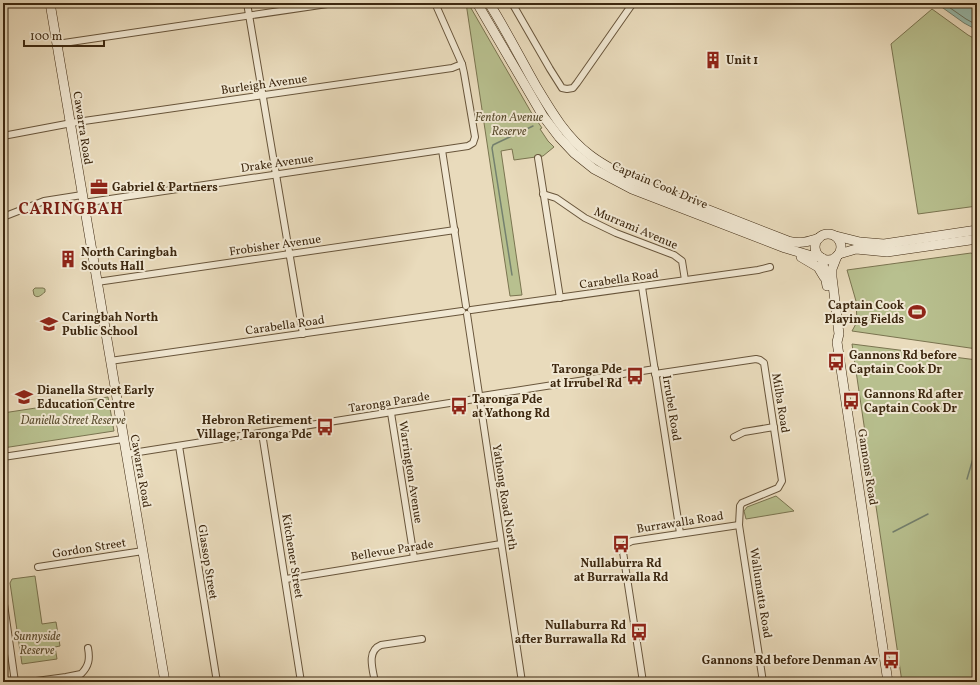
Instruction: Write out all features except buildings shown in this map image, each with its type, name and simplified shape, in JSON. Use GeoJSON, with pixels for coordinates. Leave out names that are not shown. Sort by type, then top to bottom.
{"type":"FeatureCollection","features":[{"type":"Feature","properties":{"kind":"main road","name":"Cawarra Road"},"geometry":{"type":"LineString","coordinates":[[50,3],[165,682]]}},
{"type":"Feature","properties":{"kind":"main road","name":"Captain Cook Drive"},"geometry":{"type":"LineString","coordinates":[[477,3],[543,116],[559,137],[574,153],[594,169],[632,189],[785,248],[812,256],[821,257]]}},
{"type":"Feature","properties":{"kind":"main road","name":"Captain Cook Drive"},"geometry":{"type":"LineString","coordinates":[[489,3],[550,110],[563,128],[590,155],[611,169],[632,180],[788,241],[799,243],[819,238]]}},
{"type":"Feature","properties":{"kind":"main road"},"geometry":{"type":"LineString","coordinates":[[837,342],[834,335],[827,284],[821,257],[815,248],[819,238],[827,234],[860,242],[884,244],[977,230]]}},
{"type":"Feature","properties":{"kind":"main road"},"geometry":{"type":"LineString","coordinates":[[836,236],[841,244],[838,255]]}},
{"type":"Feature","properties":{"kind":"main road"},"geometry":{"type":"LineString","coordinates":[[821,257],[831,259],[856,249],[887,252],[977,238]]}},
{"type":"Feature","properties":{"kind":"main road"},"geometry":{"type":"LineString","coordinates":[[785,248],[818,267],[827,284]]}},
{"type":"Feature","properties":{"kind":"main road","name":"Gannons Road"},"geometry":{"type":"LineString","coordinates":[[838,255],[832,269],[839,334],[837,342],[888,682]]}},
{"type":"Feature","properties":{"kind":"street"},"geometry":{"type":"LineString","coordinates":[[248,3],[303,334]]}},
{"type":"Feature","properties":{"kind":"street"},"geometry":{"type":"LineString","coordinates":[[57,44],[334,3]]}},
{"type":"Feature","properties":{"kind":"street"},"geometry":{"type":"LineString","coordinates":[[436,3],[462,64]]}},
{"type":"Feature","properties":{"kind":"street"},"geometry":{"type":"LineString","coordinates":[[512,3],[562,88],[567,89],[573,88],[633,3]]}},
{"type":"Feature","properties":{"kind":"street","name":"Burleigh Avenue"},"geometry":{"type":"LineString","coordinates":[[3,136],[70,124],[452,68],[462,64]]}},
{"type":"Feature","properties":{"kind":"street","name":"Drake Avenue"},"geometry":{"type":"LineString","coordinates":[[3,217],[44,201],[82,199],[276,174],[464,147],[473,143],[475,137],[462,64]]}},
{"type":"Feature","properties":{"kind":"street","name":"Yathong Road North"},"geometry":{"type":"LineString","coordinates":[[442,150],[522,682]]}},
{"type":"Feature","properties":{"kind":"street"},"geometry":{"type":"LineString","coordinates":[[538,158],[560,298]]}},
{"type":"Feature","properties":{"kind":"street","name":"Murrami Avenue"},"geometry":{"type":"LineString","coordinates":[[543,194],[559,200],[585,218],[610,230],[674,255],[682,261],[685,280]]}},
{"type":"Feature","properties":{"kind":"street","name":"Frobisher Avenue"},"geometry":{"type":"LineString","coordinates":[[97,282],[455,230]]}},
{"type":"Feature","properties":{"kind":"street","name":"Carabella Road"},"geometry":{"type":"LineString","coordinates":[[110,361],[642,287],[770,267]]}},
{"type":"Feature","properties":{"kind":"street","name":"Irrubel Road"},"geometry":{"type":"LineString","coordinates":[[642,287],[680,533]]}},
{"type":"Feature","properties":{"kind":"street","name":"Milba Road"},"geometry":{"type":"LineString","coordinates":[[655,372],[758,360],[762,362],[764,366],[782,479],[778,488],[743,502],[740,506]]}},
{"type":"Feature","properties":{"kind":"street","name":"Taronga Parade"},"geometry":{"type":"LineString","coordinates":[[126,454],[391,413],[475,399],[479,397],[655,372]]}},
{"type":"Feature","properties":{"kind":"street","name":"Warrington Avenue"},"geometry":{"type":"LineString","coordinates":[[391,413],[414,558]]}},
{"type":"Feature","properties":{"kind":"street"},"geometry":{"type":"LineString","coordinates":[[734,437],[744,432],[774,427]]}},
{"type":"Feature","properties":{"kind":"street","name":"Kitchener Street"},"geometry":{"type":"LineString","coordinates":[[262,433],[301,682]]}},
{"type":"Feature","properties":{"kind":"street"},"geometry":{"type":"LineString","coordinates":[[3,457],[124,439]]}},
{"type":"Feature","properties":{"kind":"street","name":"Glassop Street"},"geometry":{"type":"LineString","coordinates":[[179,446],[217,682]]}},
{"type":"Feature","properties":{"kind":"street","name":"Wallumatta Road"},"geometry":{"type":"LineString","coordinates":[[740,506],[739,524],[763,682]]}},
{"type":"Feature","properties":{"kind":"street","name":"Burrawalla Road"},"geometry":{"type":"LineString","coordinates":[[643,682],[623,552],[626,544],[632,541],[739,524]]}},
{"type":"Feature","properties":{"kind":"street","name":"Bellevue Parade"},"geometry":{"type":"LineString","coordinates":[[286,579],[501,544]]}},
{"type":"Feature","properties":{"kind":"street","name":"Gordon Street"},"geometry":{"type":"LineString","coordinates":[[38,567],[143,551]]}},
{"type":"Feature","properties":{"kind":"street"},"geometry":{"type":"LineString","coordinates":[[3,597],[16,682]]}},
{"type":"Feature","properties":{"kind":"street"},"geometry":{"type":"LineString","coordinates":[[375,682],[371,658],[372,652],[376,648],[381,645],[422,639]]}},
{"type":"Feature","properties":{"kind":"street"},"geometry":{"type":"LineString","coordinates":[[29,682],[81,674],[88,664],[90,656],[88,648]]}},
{"type":"Feature","properties":{"kind":"green space","name":"Fenton Avenue Reserve"},"geometry":{"type":"Polygon","coordinates":[[[466,3],[468,3],[531,112],[542,128],[540,129],[554,147],[543,156],[514,160],[512,149],[501,151],[522,295],[510,296],[466,3]]]}},
{"type":"Feature","properties":{"kind":"green space"},"geometry":{"type":"Polygon","coordinates":[[[932,9],[977,40],[977,206],[918,214],[891,44],[932,9]]]}},
{"type":"Feature","properties":{"kind":"green space","name":"Captain Cook Playing Fields"},"geometry":{"type":"Polygon","coordinates":[[[971,253],[977,256],[977,349],[852,331],[857,322],[856,301],[847,270],[971,253]]]}},
{"type":"Feature","properties":{"kind":"green space"},"geometry":{"type":"Polygon","coordinates":[[[35,288],[43,288],[45,289],[45,292],[37,297],[34,295],[33,290],[35,288]]]}},
{"type":"Feature","properties":{"kind":"green space"},"geometry":{"type":"Polygon","coordinates":[[[852,344],[977,360],[977,682],[902,682],[852,344]]]}},
{"type":"Feature","properties":{"kind":"green space","name":"Daniella Street Reserve"},"geometry":{"type":"Polygon","coordinates":[[[108,397],[114,431],[3,448],[3,413],[108,397]]]}},
{"type":"Feature","properties":{"kind":"green space"},"geometry":{"type":"Polygon","coordinates":[[[776,496],[794,511],[746,519],[744,511],[747,507],[776,496]]]}},
{"type":"Feature","properties":{"kind":"green space","name":"Sunnyside Reserve"},"geometry":{"type":"Polygon","coordinates":[[[35,576],[42,624],[56,622],[60,646],[55,647],[57,659],[22,664],[10,583],[12,579],[35,576]]]}},
{"type":"Feature","properties":{"kind":"water"},"geometry":{"type":"Polygon","coordinates":[[[936,3],[977,3],[977,30],[964,23],[936,3]]]}},
{"type":"Feature","properties":{"kind":"waterway"},"geometry":{"type":"LineString","coordinates":[[512,275],[492,148],[493,145],[533,126]]}},
{"type":"Feature","properties":{"kind":"waterway"},"geometry":{"type":"LineString","coordinates":[[967,479],[977,445]]}},
{"type":"Feature","properties":{"kind":"waterway"},"geometry":{"type":"LineString","coordinates":[[893,532],[928,514]]}},
{"type":"Feature","properties":{"kind":"place","name":"Unit 1"},"geometry":{"type":"Point","coordinates":[713,60]}},
{"type":"Feature","properties":{"kind":"place","name":"Gabriel & Partners"},"geometry":{"type":"Point","coordinates":[99,187]}},
{"type":"Feature","properties":{"kind":"place","name":"North Caringbah Scouts Hall"},"geometry":{"type":"Point","coordinates":[68,259]}},
{"type":"Feature","properties":{"kind":"place","name":"Captain Cook Playing Fields"},"geometry":{"type":"Point","coordinates":[917,312]}},
{"type":"Feature","properties":{"kind":"place","name":"Caringbah North Public School"},"geometry":{"type":"Point","coordinates":[49,324]}},
{"type":"Feature","properties":{"kind":"place","name":"Gannons Rd before Captain Cook Dr"},"geometry":{"type":"Point","coordinates":[836,362]}},
{"type":"Feature","properties":{"kind":"place","name":"Taronga Pde at Irrubel Rd"},"geometry":{"type":"Point","coordinates":[635,376]}},
{"type":"Feature","properties":{"kind":"place","name":"Dianella Street Early Education Centre"},"geometry":{"type":"Point","coordinates":[24,397]}},
{"type":"Feature","properties":{"kind":"place","name":"Gannons Rd after Captain Cook Dr"},"geometry":{"type":"Point","coordinates":[851,401]}},
{"type":"Feature","properties":{"kind":"place","name":"Taronga Pde at Yathong Rd"},"geometry":{"type":"Point","coordinates":[459,406]}},
{"type":"Feature","properties":{"kind":"place","name":"Hebron Retirement Village, Taronga Pde"},"geometry":{"type":"Point","coordinates":[325,427]}},
{"type":"Feature","properties":{"kind":"place","name":"Nullaburra Rd at Burrawalla Rd"},"geometry":{"type":"Point","coordinates":[621,544]}},
{"type":"Feature","properties":{"kind":"place","name":"Nullaburra Rd after Burrawalla Rd"},"geometry":{"type":"Point","coordinates":[639,632]}},
{"type":"Feature","properties":{"kind":"place","name":"Gannons Rd before Denman Av"},"geometry":{"type":"Point","coordinates":[891,660]}},
{"type":"Feature","properties":{"kind":"district","name":"CARINGBAH"},"geometry":{"type":"Point","coordinates":[71,208]}}]}
